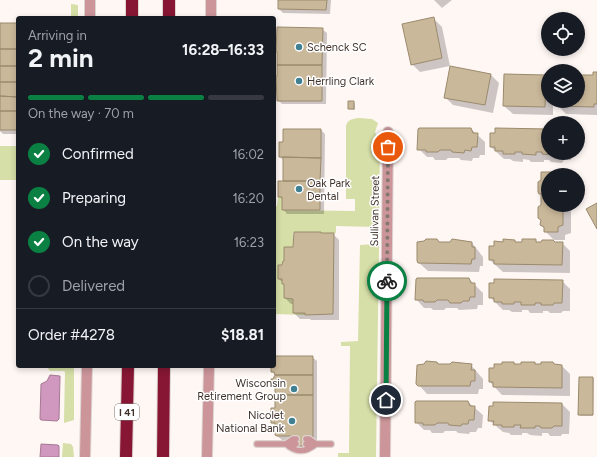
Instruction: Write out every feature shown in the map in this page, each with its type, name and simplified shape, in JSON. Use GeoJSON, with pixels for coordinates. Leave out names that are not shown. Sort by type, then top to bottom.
{"type":"FeatureCollection","features":[{"type":"Feature","properties":{"kind":"highway"},"geometry":{"type":"LineString","coordinates":[[132,0],[132,16]]}},
{"type":"Feature","properties":{"kind":"highway"},"geometry":{"type":"LineString","coordinates":[[169,0],[169,16]]}},
{"type":"Feature","properties":{"kind":"highway","name":"I 41"},"geometry":{"type":"LineString","coordinates":[[126,457],[128,368]]}},
{"type":"Feature","properties":{"kind":"highway"},"geometry":{"type":"LineString","coordinates":[[162,457],[164,368]]}},
{"type":"Feature","properties":{"kind":"street"},"geometry":{"type":"LineString","coordinates":[[90,0],[90,16]]}},
{"type":"Feature","properties":{"kind":"street"},"geometry":{"type":"LineString","coordinates":[[211,0],[211,16]]}},
{"type":"Feature","properties":{"kind":"street","name":"Sullivan Street"},"geometry":{"type":"LineString","coordinates":[[385,457],[388,132]]}},
{"type":"Feature","properties":{"kind":"street"},"geometry":{"type":"LineString","coordinates":[[85,457],[87,368]]}},
{"type":"Feature","properties":{"kind":"street"},"geometry":{"type":"LineString","coordinates":[[207,457],[209,368]]}},
{"type":"Feature","properties":{"kind":"lane"},"geometry":{"type":"LineString","coordinates":[[257,444],[286,444],[296,442]]}},
{"type":"Feature","properties":{"kind":"lane"},"geometry":{"type":"LineString","coordinates":[[306,442],[331,444]]}},
{"type":"Feature","properties":{"kind":"lane"},"geometry":{"type":"LineString","coordinates":[[286,444],[293,450],[308,450],[316,444]]}},
{"type":"Feature","properties":{"kind":"green space"},"geometry":{"type":"Polygon","coordinates":[[[71,4],[78,5],[78,16],[71,16],[71,4]]]}},
{"type":"Feature","properties":{"kind":"green space"},"geometry":{"type":"Polygon","coordinates":[[[352,119],[372,119],[378,123],[375,132],[380,143],[379,225],[375,227],[336,226],[336,233],[293,232],[293,247],[284,247],[284,261],[278,279],[282,279],[284,284],[284,298],[293,299],[293,312],[305,313],[305,315],[276,314],[276,206],[278,197],[282,197],[282,210],[355,211],[355,199],[346,199],[346,126],[352,119]]]}},
{"type":"Feature","properties":{"kind":"green space"},"geometry":{"type":"Polygon","coordinates":[[[0,146],[16,146],[16,180],[0,180],[0,146]]]}},
{"type":"Feature","properties":{"kind":"green space"},"geometry":{"type":"Polygon","coordinates":[[[375,244],[379,246],[376,457],[338,457],[338,453],[349,453],[350,346],[341,346],[341,342],[358,341],[360,245],[375,244]]]}},
{"type":"Feature","properties":{"kind":"green space"},"geometry":{"type":"Polygon","coordinates":[[[48,368],[74,368],[74,420],[64,423],[65,372],[50,371],[48,368]]]}},
{"type":"Feature","properties":{"kind":"green space"},"geometry":{"type":"Polygon","coordinates":[[[63,443],[71,444],[73,447],[74,457],[62,457],[63,443]]]}},
{"type":"Feature","properties":{"kind":"shaded area"},"geometry":{"type":"Polygon","coordinates":[[[50,375],[60,376],[59,419],[57,421],[40,419],[41,384],[47,381],[50,375]]]}},
{"type":"Feature","properties":{"kind":"shaded area"},"geometry":{"type":"Polygon","coordinates":[[[41,444],[58,445],[59,457],[40,457],[41,444]]]}},
{"type":"Feature","properties":{"kind":"building"},"geometry":{"type":"Polygon","coordinates":[[[278,0],[327,0],[326,10],[278,9],[278,0]]]}},
{"type":"Feature","properties":{"kind":"building"},"geometry":{"type":"Polygon","coordinates":[[[434,17],[442,58],[411,65],[402,24],[434,17]]]}},
{"type":"Feature","properties":{"kind":"building"},"geometry":{"type":"Polygon","coordinates":[[[0,23],[16,23],[16,49],[0,49],[0,23]]]}},
{"type":"Feature","properties":{"kind":"building","name":"Schenck SC"},"geometry":{"type":"Polygon","coordinates":[[[277,27],[323,28],[322,65],[277,65],[277,27]]]}},
{"type":"Feature","properties":{"kind":"building"},"geometry":{"type":"Polygon","coordinates":[[[0,49],[16,49],[16,66],[0,66],[0,49]]]}},
{"type":"Feature","properties":{"kind":"building","name":"Herrling Clark"},"geometry":{"type":"Polygon","coordinates":[[[277,65],[322,65],[322,101],[277,101],[277,65]]]}},
{"type":"Feature","properties":{"kind":"building"},"geometry":{"type":"Polygon","coordinates":[[[0,66],[16,66],[16,82],[0,82],[0,66]]]}},
{"type":"Feature","properties":{"kind":"building"},"geometry":{"type":"Polygon","coordinates":[[[450,66],[491,74],[485,105],[444,98],[450,66]]]}},
{"type":"Feature","properties":{"kind":"building"},"geometry":{"type":"Polygon","coordinates":[[[593,72],[597,72],[597,104],[594,104],[594,107],[585,107],[585,75],[593,75],[593,72]]]}},
{"type":"Feature","properties":{"kind":"building"},"geometry":{"type":"Polygon","coordinates":[[[504,74],[541,75],[541,107],[503,106],[504,74]]]}},
{"type":"Feature","properties":{"kind":"building"},"geometry":{"type":"Polygon","coordinates":[[[0,82],[16,82],[16,97],[0,96],[0,82]]]}},
{"type":"Feature","properties":{"kind":"building"},"geometry":{"type":"Polygon","coordinates":[[[0,96],[16,97],[16,111],[0,111],[0,96]]]}},
{"type":"Feature","properties":{"kind":"building"},"geometry":{"type":"Polygon","coordinates":[[[348,101],[354,101],[354,109],[348,109],[348,101]]]}},
{"type":"Feature","properties":{"kind":"building"},"geometry":{"type":"Polygon","coordinates":[[[0,111],[16,111],[16,130],[0,130],[0,111]]]}},
{"type":"Feature","properties":{"kind":"building"},"geometry":{"type":"Polygon","coordinates":[[[419,128],[471,128],[473,133],[478,133],[477,147],[472,147],[471,151],[465,150],[464,153],[452,152],[451,150],[426,152],[426,150],[417,150],[419,128]]]}},
{"type":"Feature","properties":{"kind":"building"},"geometry":{"type":"Polygon","coordinates":[[[495,128],[541,129],[541,152],[536,152],[536,155],[522,154],[522,152],[515,152],[515,154],[503,154],[503,151],[495,151],[495,147],[490,147],[490,133],[495,133],[495,128]]]}},
{"type":"Feature","properties":{"kind":"building"},"geometry":{"type":"Polygon","coordinates":[[[283,129],[321,129],[321,158],[279,157],[279,142],[283,142],[283,129]]]}},
{"type":"Feature","properties":{"kind":"building"},"geometry":{"type":"Polygon","coordinates":[[[283,157],[321,158],[320,181],[283,181],[283,157]]]}},
{"type":"Feature","properties":{"kind":"building"},"geometry":{"type":"Polygon","coordinates":[[[541,180],[541,194],[538,192],[538,182],[541,180]]]}},
{"type":"Feature","properties":{"kind":"building","name":"Oak Park Dental"},"geometry":{"type":"Polygon","coordinates":[[[278,181],[320,181],[320,210],[282,210],[282,197],[278,197],[278,181]]]}},
{"type":"Feature","properties":{"kind":"building"},"geometry":{"type":"Polygon","coordinates":[[[597,203],[597,229],[586,209],[597,203]]]}},
{"type":"Feature","properties":{"kind":"building"},"geometry":{"type":"Polygon","coordinates":[[[541,205],[541,212],[563,212],[563,225],[558,227],[558,232],[544,232],[544,227],[540,225],[541,220],[538,218],[538,207],[541,205]]]}},
{"type":"Feature","properties":{"kind":"building"},"geometry":{"type":"Polygon","coordinates":[[[294,232],[334,233],[333,314],[305,315],[305,313],[293,313],[293,299],[284,298],[284,284],[282,284],[282,279],[278,279],[278,265],[282,265],[284,261],[284,247],[293,247],[294,232]]]}},
{"type":"Feature","properties":{"kind":"building"},"geometry":{"type":"Polygon","coordinates":[[[426,239],[437,239],[439,242],[450,242],[452,239],[472,242],[472,247],[475,247],[475,259],[472,259],[471,264],[418,263],[417,242],[424,241],[426,239]]]}},
{"type":"Feature","properties":{"kind":"building"},"geometry":{"type":"Polygon","coordinates":[[[503,239],[515,240],[515,242],[522,242],[522,239],[536,239],[536,242],[541,242],[542,240],[553,240],[555,242],[563,242],[562,265],[494,264],[494,260],[489,260],[489,246],[494,246],[494,241],[503,242],[503,239]]]}},
{"type":"Feature","properties":{"kind":"building"},"geometry":{"type":"Polygon","coordinates":[[[417,278],[469,278],[471,283],[475,283],[475,297],[470,297],[469,301],[463,301],[461,303],[450,303],[448,300],[424,302],[423,300],[415,300],[417,278]]]}},
{"type":"Feature","properties":{"kind":"building"},"geometry":{"type":"Polygon","coordinates":[[[494,279],[563,280],[562,303],[554,303],[553,305],[541,305],[541,303],[535,303],[535,305],[521,305],[521,302],[514,302],[514,304],[502,304],[502,302],[494,302],[494,298],[489,298],[489,283],[494,283],[494,279]]]}},
{"type":"Feature","properties":{"kind":"building"},"geometry":{"type":"Polygon","coordinates":[[[276,356],[313,356],[313,375],[275,375],[274,372],[271,372],[271,368],[276,368],[276,356]]]}},
{"type":"Feature","properties":{"kind":"building"},"geometry":{"type":"Polygon","coordinates":[[[426,361],[437,362],[438,364],[450,364],[452,362],[472,364],[471,370],[475,370],[475,381],[471,381],[470,386],[418,386],[416,384],[417,365],[424,364],[426,361]]]}},
{"type":"Feature","properties":{"kind":"building"},"geometry":{"type":"Polygon","coordinates":[[[502,362],[514,362],[514,364],[521,364],[521,362],[535,362],[535,364],[541,364],[541,362],[553,362],[554,364],[562,365],[562,388],[493,387],[493,382],[489,382],[489,368],[494,368],[494,364],[502,364],[502,362]]]}},
{"type":"Feature","properties":{"kind":"building","name":"Wisconsin Retirement Group"},"geometry":{"type":"Polygon","coordinates":[[[275,375],[313,375],[313,395],[275,395],[275,384],[271,384],[271,379],[273,379],[275,375]]]}},
{"type":"Feature","properties":{"kind":"building"},"geometry":{"type":"Polygon","coordinates":[[[579,377],[593,377],[593,415],[578,415],[579,377]]]}},
{"type":"Feature","properties":{"kind":"building","name":"Nicolet National Bank"},"geometry":{"type":"Polygon","coordinates":[[[275,395],[313,395],[313,437],[306,437],[306,446],[296,446],[296,436],[275,435],[275,423],[271,423],[271,419],[274,417],[274,414],[271,412],[271,408],[275,408],[275,395]]]}},
{"type":"Feature","properties":{"kind":"building"},"geometry":{"type":"Polygon","coordinates":[[[416,401],[468,401],[470,406],[475,406],[474,420],[469,420],[468,424],[462,424],[461,426],[449,425],[448,423],[423,425],[423,423],[415,423],[416,401]]]}},
{"type":"Feature","properties":{"kind":"building"},"geometry":{"type":"Polygon","coordinates":[[[493,402],[562,403],[562,426],[554,426],[552,428],[541,428],[540,426],[535,426],[535,428],[520,428],[521,425],[514,425],[514,427],[502,427],[502,425],[493,425],[494,421],[488,421],[489,406],[493,406],[493,402]]]}},
{"type":"Feature","properties":{"kind":"way so far"},"geometry":{"type":"LineString","coordinates":[[387,281],[388,147]]}},
{"type":"Feature","properties":{"kind":"place","name":"Schenck SC"},"geometry":{"type":"Point","coordinates":[299,47]}},
{"type":"Feature","properties":{"kind":"place","name":"Herrling Clark"},"geometry":{"type":"Point","coordinates":[299,81]}},
{"type":"Feature","properties":{"kind":"place","name":"Oak Park Dental"},"geometry":{"type":"Point","coordinates":[299,189]}},
{"type":"Feature","properties":{"kind":"place","name":"Wisconsin Retirement Group"},"geometry":{"type":"Point","coordinates":[294,389]}},
{"type":"Feature","properties":{"kind":"place","name":"Nicolet National Bank"},"geometry":{"type":"Point","coordinates":[292,421]}},
{"type":"Feature","properties":{"kind":"route"},"geometry":{"type":"LineString","coordinates":[[386,400],[387,281]]}}]}
